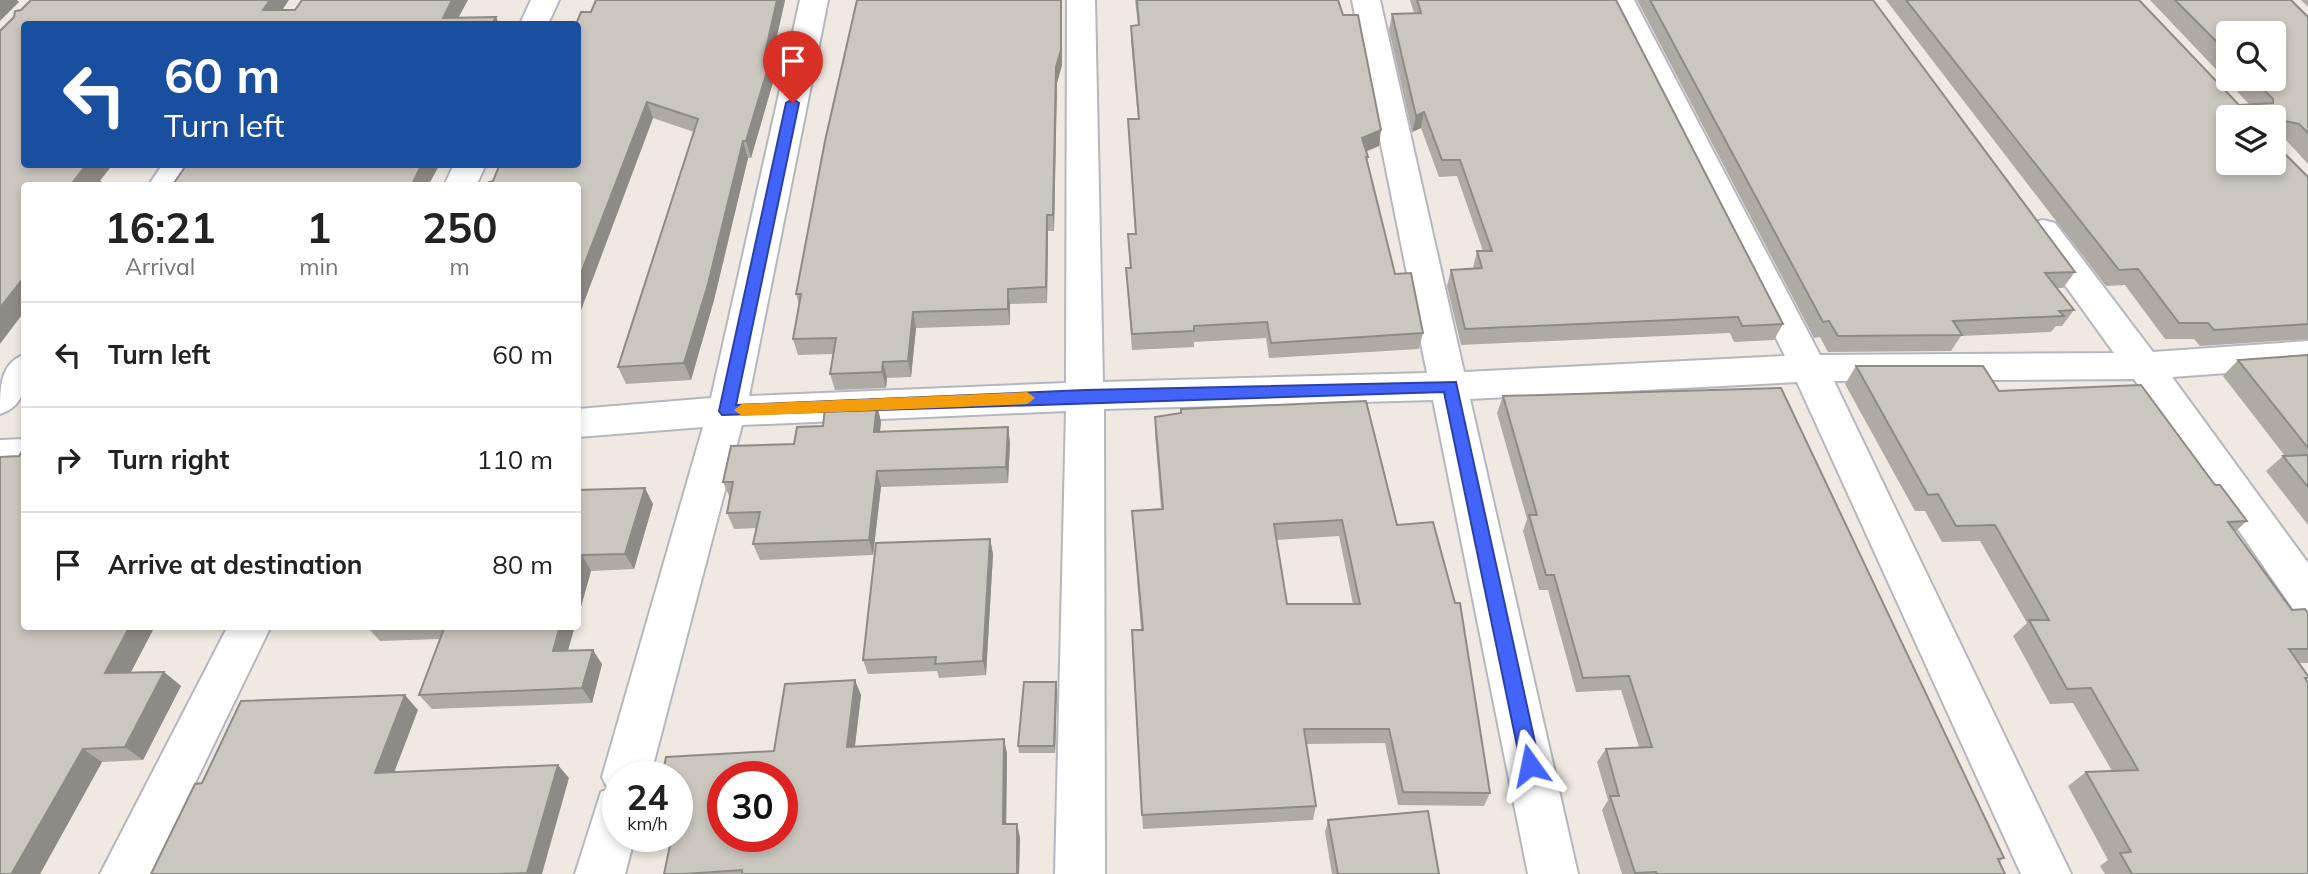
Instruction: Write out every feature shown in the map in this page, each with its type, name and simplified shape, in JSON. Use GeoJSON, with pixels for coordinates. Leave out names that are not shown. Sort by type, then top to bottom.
{"type":"FeatureCollection","features":[{"type":"Feature","properties":{"kind":"street"},"geometry":{"type":"LineString","coordinates":[[535,21],[545,0]]}},
{"type":"Feature","properties":{"kind":"street"},"geometry":{"type":"LineString","coordinates":[[630,761],[727,411],[814,0]]}},
{"type":"Feature","properties":{"kind":"street"},"geometry":{"type":"LineString","coordinates":[[1080,0],[1085,396],[1080,874]]}},
{"type":"Feature","properties":{"kind":"street"},"geometry":{"type":"LineString","coordinates":[[1366,0],[1451,386],[1553,874]]}},
{"type":"Feature","properties":{"kind":"street"},"geometry":{"type":"LineString","coordinates":[[1620,0],[1809,368],[2046,874]]}},
{"type":"Feature","properties":{"kind":"street"},"geometry":{"type":"LineString","coordinates":[[2028,211],[2144,366],[2308,596]]}},
{"type":"Feature","properties":{"kind":"street"},"geometry":{"type":"LineString","coordinates":[[581,423],[727,411],[1085,396],[1451,386],[1809,368],[2144,366],[2308,354]]}},
{"type":"Feature","properties":{"kind":"street"},"geometry":{"type":"LineString","coordinates":[[0,400],[21,372]]}},
{"type":"Feature","properties":{"kind":"street"},"geometry":{"type":"LineString","coordinates":[[0,455],[21,454]]}},
{"type":"Feature","properties":{"kind":"street"},"geometry":{"type":"LineString","coordinates":[[125,874],[248,630]]}},
{"type":"Feature","properties":{"kind":"street"},"geometry":{"type":"LineString","coordinates":[[600,874],[606,852]]}},
{"type":"Feature","properties":{"kind":"building"},"geometry":{"type":"Polygon","coordinates":[[[31,0],[270,0],[263,10],[295,10],[302,0],[452,0],[443,18],[496,17],[494,21],[21,21],[21,168],[84,168],[73,182],[21,182],[21,281],[0,308],[0,31],[14,17],[15,11],[21,10],[31,0]]]}},
{"type":"Feature","properties":{"kind":"building"},"geometry":{"type":"Polygon","coordinates":[[[596,0],[777,0],[766,49],[774,48],[746,141],[743,141],[708,284],[684,363],[618,367],[698,119],[647,102],[581,273],[581,182],[489,182],[493,181],[498,168],[581,168],[581,21],[577,21],[581,12],[591,12],[596,0]]]}},
{"type":"Feature","properties":{"kind":"building"},"geometry":{"type":"Polygon","coordinates":[[[857,0],[1061,0],[1061,50],[1056,67],[1053,215],[1047,215],[1046,287],[1008,289],[1008,309],[913,312],[908,361],[883,362],[882,372],[830,374],[836,338],[793,339],[801,294],[796,294],[825,141],[857,0]]]}},
{"type":"Feature","properties":{"kind":"building"},"geometry":{"type":"Polygon","coordinates":[[[1137,0],[1338,0],[1343,15],[1358,15],[1381,130],[1362,138],[1395,274],[1411,273],[1423,333],[1271,343],[1267,322],[1194,326],[1194,331],[1132,334],[1126,268],[1131,268],[1128,234],[1136,234],[1128,119],[1139,119],[1131,26],[1139,25],[1137,0]]]}},
{"type":"Feature","properties":{"kind":"building"},"geometry":{"type":"Polygon","coordinates":[[[1417,0],[1616,0],[1783,324],[1742,326],[1738,317],[1465,329],[1451,270],[1482,268],[1477,251],[1492,251],[1460,160],[1442,160],[1424,112],[1416,116],[1392,14],[1421,13],[1417,0]]]}},
{"type":"Feature","properties":{"kind":"building"},"geometry":{"type":"Polygon","coordinates":[[[1650,0],[1873,0],[2075,272],[2045,273],[2074,310],[2059,311],[2064,316],[1953,321],[1962,335],[1838,336],[1829,321],[1823,322],[1650,0]]]}},
{"type":"Feature","properties":{"kind":"building"},"geometry":{"type":"Polygon","coordinates":[[[1906,0],[2139,0],[2216,81],[2216,91],[2226,91],[2239,105],[2216,105],[2216,175],[2286,175],[2286,155],[2308,177],[2308,324],[2214,330],[2208,323],[2179,323],[2138,269],[2119,270],[1906,0]]]}},
{"type":"Feature","properties":{"kind":"building"},"geometry":{"type":"Polygon","coordinates":[[[2175,0],[2291,0],[2308,17],[2308,133],[2299,124],[2286,121],[2286,105],[2239,105],[2273,103],[2273,99],[2265,91],[2286,91],[2286,21],[2216,21],[2216,41],[2175,0]]]}},
{"type":"Feature","properties":{"kind":"building"},"geometry":{"type":"Polygon","coordinates":[[[184,168],[420,168],[413,182],[175,182],[184,168]]]}},
{"type":"Feature","properties":{"kind":"building"},"geometry":{"type":"Polygon","coordinates":[[[2308,355],[2308,448],[2238,360],[2308,355]]]}},
{"type":"Feature","properties":{"kind":"building"},"geometry":{"type":"Polygon","coordinates":[[[1856,366],[1983,366],[1999,391],[2141,385],[2215,485],[2220,485],[2247,521],[2228,522],[2292,610],[2305,609],[2308,613],[2308,649],[2289,649],[2308,676],[2305,678],[2308,683],[2308,874],[2132,874],[2120,853],[2131,852],[2086,772],[2138,770],[2091,688],[2067,689],[2029,620],[2049,620],[1995,525],[1956,526],[1938,494],[1928,495],[1856,366]]]}},
{"type":"Feature","properties":{"kind":"building"},"geometry":{"type":"Polygon","coordinates":[[[1781,388],[2004,858],[1998,859],[2005,874],[1635,873],[1610,796],[1619,796],[1606,749],[1652,747],[1629,676],[1583,678],[1554,575],[1546,575],[1529,515],[1537,515],[1503,396],[1781,388]]]}},
{"type":"Feature","properties":{"kind":"building"},"geometry":{"type":"Polygon","coordinates":[[[1366,401],[1397,525],[1433,522],[1455,603],[1460,603],[1490,793],[1403,792],[1389,729],[1304,729],[1316,806],[1142,815],[1132,630],[1143,630],[1132,511],[1163,509],[1155,417],[1181,413],[1181,409],[1366,401]],[[1342,520],[1274,524],[1287,604],[1360,604],[1342,520]]]}},
{"type":"Feature","properties":{"kind":"building"},"geometry":{"type":"Polygon","coordinates":[[[877,405],[874,432],[1008,427],[1006,467],[877,471],[869,540],[753,544],[760,512],[727,513],[733,482],[723,482],[731,446],[794,444],[797,427],[823,426],[825,408],[877,405]]]}},
{"type":"Feature","properties":{"kind":"building"},"geometry":{"type":"Polygon","coordinates":[[[21,453],[21,630],[128,630],[105,673],[164,672],[125,747],[83,749],[12,873],[16,874],[0,874],[0,457],[19,456],[21,453]]]}},
{"type":"Feature","properties":{"kind":"building"},"geometry":{"type":"Polygon","coordinates":[[[2308,455],[2308,487],[2283,456],[2308,455]]]}},
{"type":"Feature","properties":{"kind":"building"},"geometry":{"type":"Polygon","coordinates":[[[645,488],[625,554],[582,555],[581,558],[581,490],[645,488]]]}},
{"type":"Feature","properties":{"kind":"building"},"geometry":{"type":"Polygon","coordinates":[[[990,539],[983,661],[935,664],[936,657],[863,660],[876,543],[990,539]]]}},
{"type":"Feature","properties":{"kind":"building"},"geometry":{"type":"Polygon","coordinates":[[[443,630],[559,630],[553,651],[593,650],[582,688],[419,695],[443,630]]]}},
{"type":"Feature","properties":{"kind":"building"},"geometry":{"type":"Polygon","coordinates":[[[855,680],[847,747],[1004,739],[1003,824],[1017,824],[1017,874],[742,874],[742,870],[664,874],[669,852],[693,852],[693,761],[665,761],[666,757],[774,751],[785,684],[855,680]]]}},
{"type":"Feature","properties":{"kind":"building"},"geometry":{"type":"Polygon","coordinates":[[[1024,682],[1056,682],[1054,746],[1018,746],[1024,682]]]}},
{"type":"Feature","properties":{"kind":"building"},"geometry":{"type":"Polygon","coordinates":[[[405,695],[375,773],[558,765],[527,873],[151,874],[195,784],[202,783],[241,701],[405,695]]]}},
{"type":"Feature","properties":{"kind":"building"},"geometry":{"type":"Polygon","coordinates":[[[1428,811],[1439,874],[1338,874],[1328,820],[1428,811]]]}},
{"type":"Feature","properties":{"kind":"slow traffic"},"geometry":{"type":"LineString","coordinates":[[742,410],[1027,398]]}},
{"type":"Feature","properties":{"kind":"route"},"geometry":{"type":"LineString","coordinates":[[793,103],[727,411],[1085,396],[1451,386],[1530,765]]}}]}
